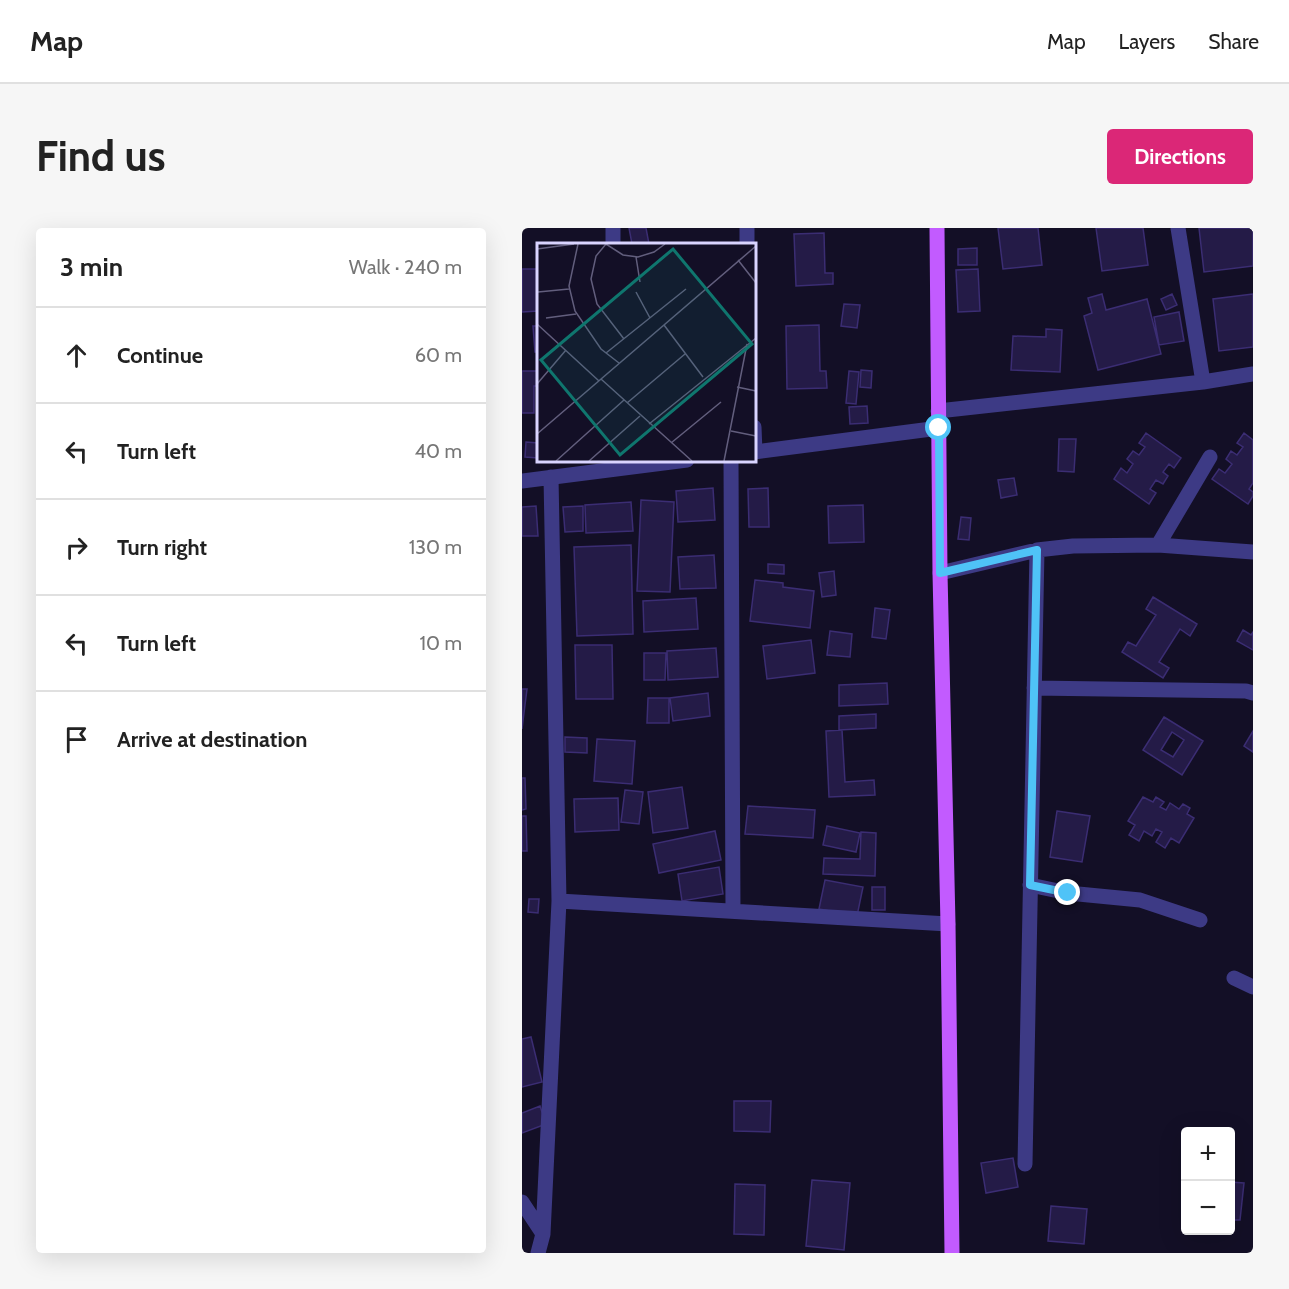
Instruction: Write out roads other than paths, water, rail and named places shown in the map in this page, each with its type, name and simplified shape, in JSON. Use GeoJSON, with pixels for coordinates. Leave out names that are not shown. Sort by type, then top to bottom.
{"type":"FeatureCollection","features":[{"type":"Feature","properties":{"kind":"main road"},"geometry":{"type":"LineString","coordinates":[[937,228],[940,573],[948,924],[952,1253]]}},
{"type":"Feature","properties":{"kind":"street"},"geometry":{"type":"LineString","coordinates":[[1178,228],[1203,381]]}},
{"type":"Feature","properties":{"kind":"street"},"geometry":{"type":"LineString","coordinates":[[938,411],[1253,374]]}},
{"type":"Feature","properties":{"kind":"street"},"geometry":{"type":"LineString","coordinates":[[756,452],[939,428]]}},
{"type":"Feature","properties":{"kind":"street"},"geometry":{"type":"LineString","coordinates":[[1158,545],[1210,457]]}},
{"type":"Feature","properties":{"kind":"street"},"geometry":{"type":"LineString","coordinates":[[522,482],[620,465],[660,462]]}},
{"type":"Feature","properties":{"kind":"street"},"geometry":{"type":"LineString","coordinates":[[731,462],[733,911]]}},
{"type":"Feature","properties":{"kind":"street"},"geometry":{"type":"LineString","coordinates":[[538,1253],[543,1234],[560,901],[551,477]]}},
{"type":"Feature","properties":{"kind":"street"},"geometry":{"type":"LineString","coordinates":[[940,573],[1037,550],[1074,546],[1158,545],[1253,552]]}},
{"type":"Feature","properties":{"kind":"street"},"geometry":{"type":"LineString","coordinates":[[1024,1164],[1037,550]]}},
{"type":"Feature","properties":{"kind":"street"},"geometry":{"type":"LineString","coordinates":[[1034,688],[1169,689],[1253,693]]}},
{"type":"Feature","properties":{"kind":"street"},"geometry":{"type":"LineString","coordinates":[[1030,885],[1068,893],[1140,900],[1200,920]]}},
{"type":"Feature","properties":{"kind":"street"},"geometry":{"type":"LineString","coordinates":[[560,901],[948,924]]}},
{"type":"Feature","properties":{"kind":"street"},"geometry":{"type":"LineString","coordinates":[[1234,978],[1253,987]]}},
{"type":"Feature","properties":{"kind":"street"},"geometry":{"type":"LineString","coordinates":[[522,1202],[543,1234]]}}]}
